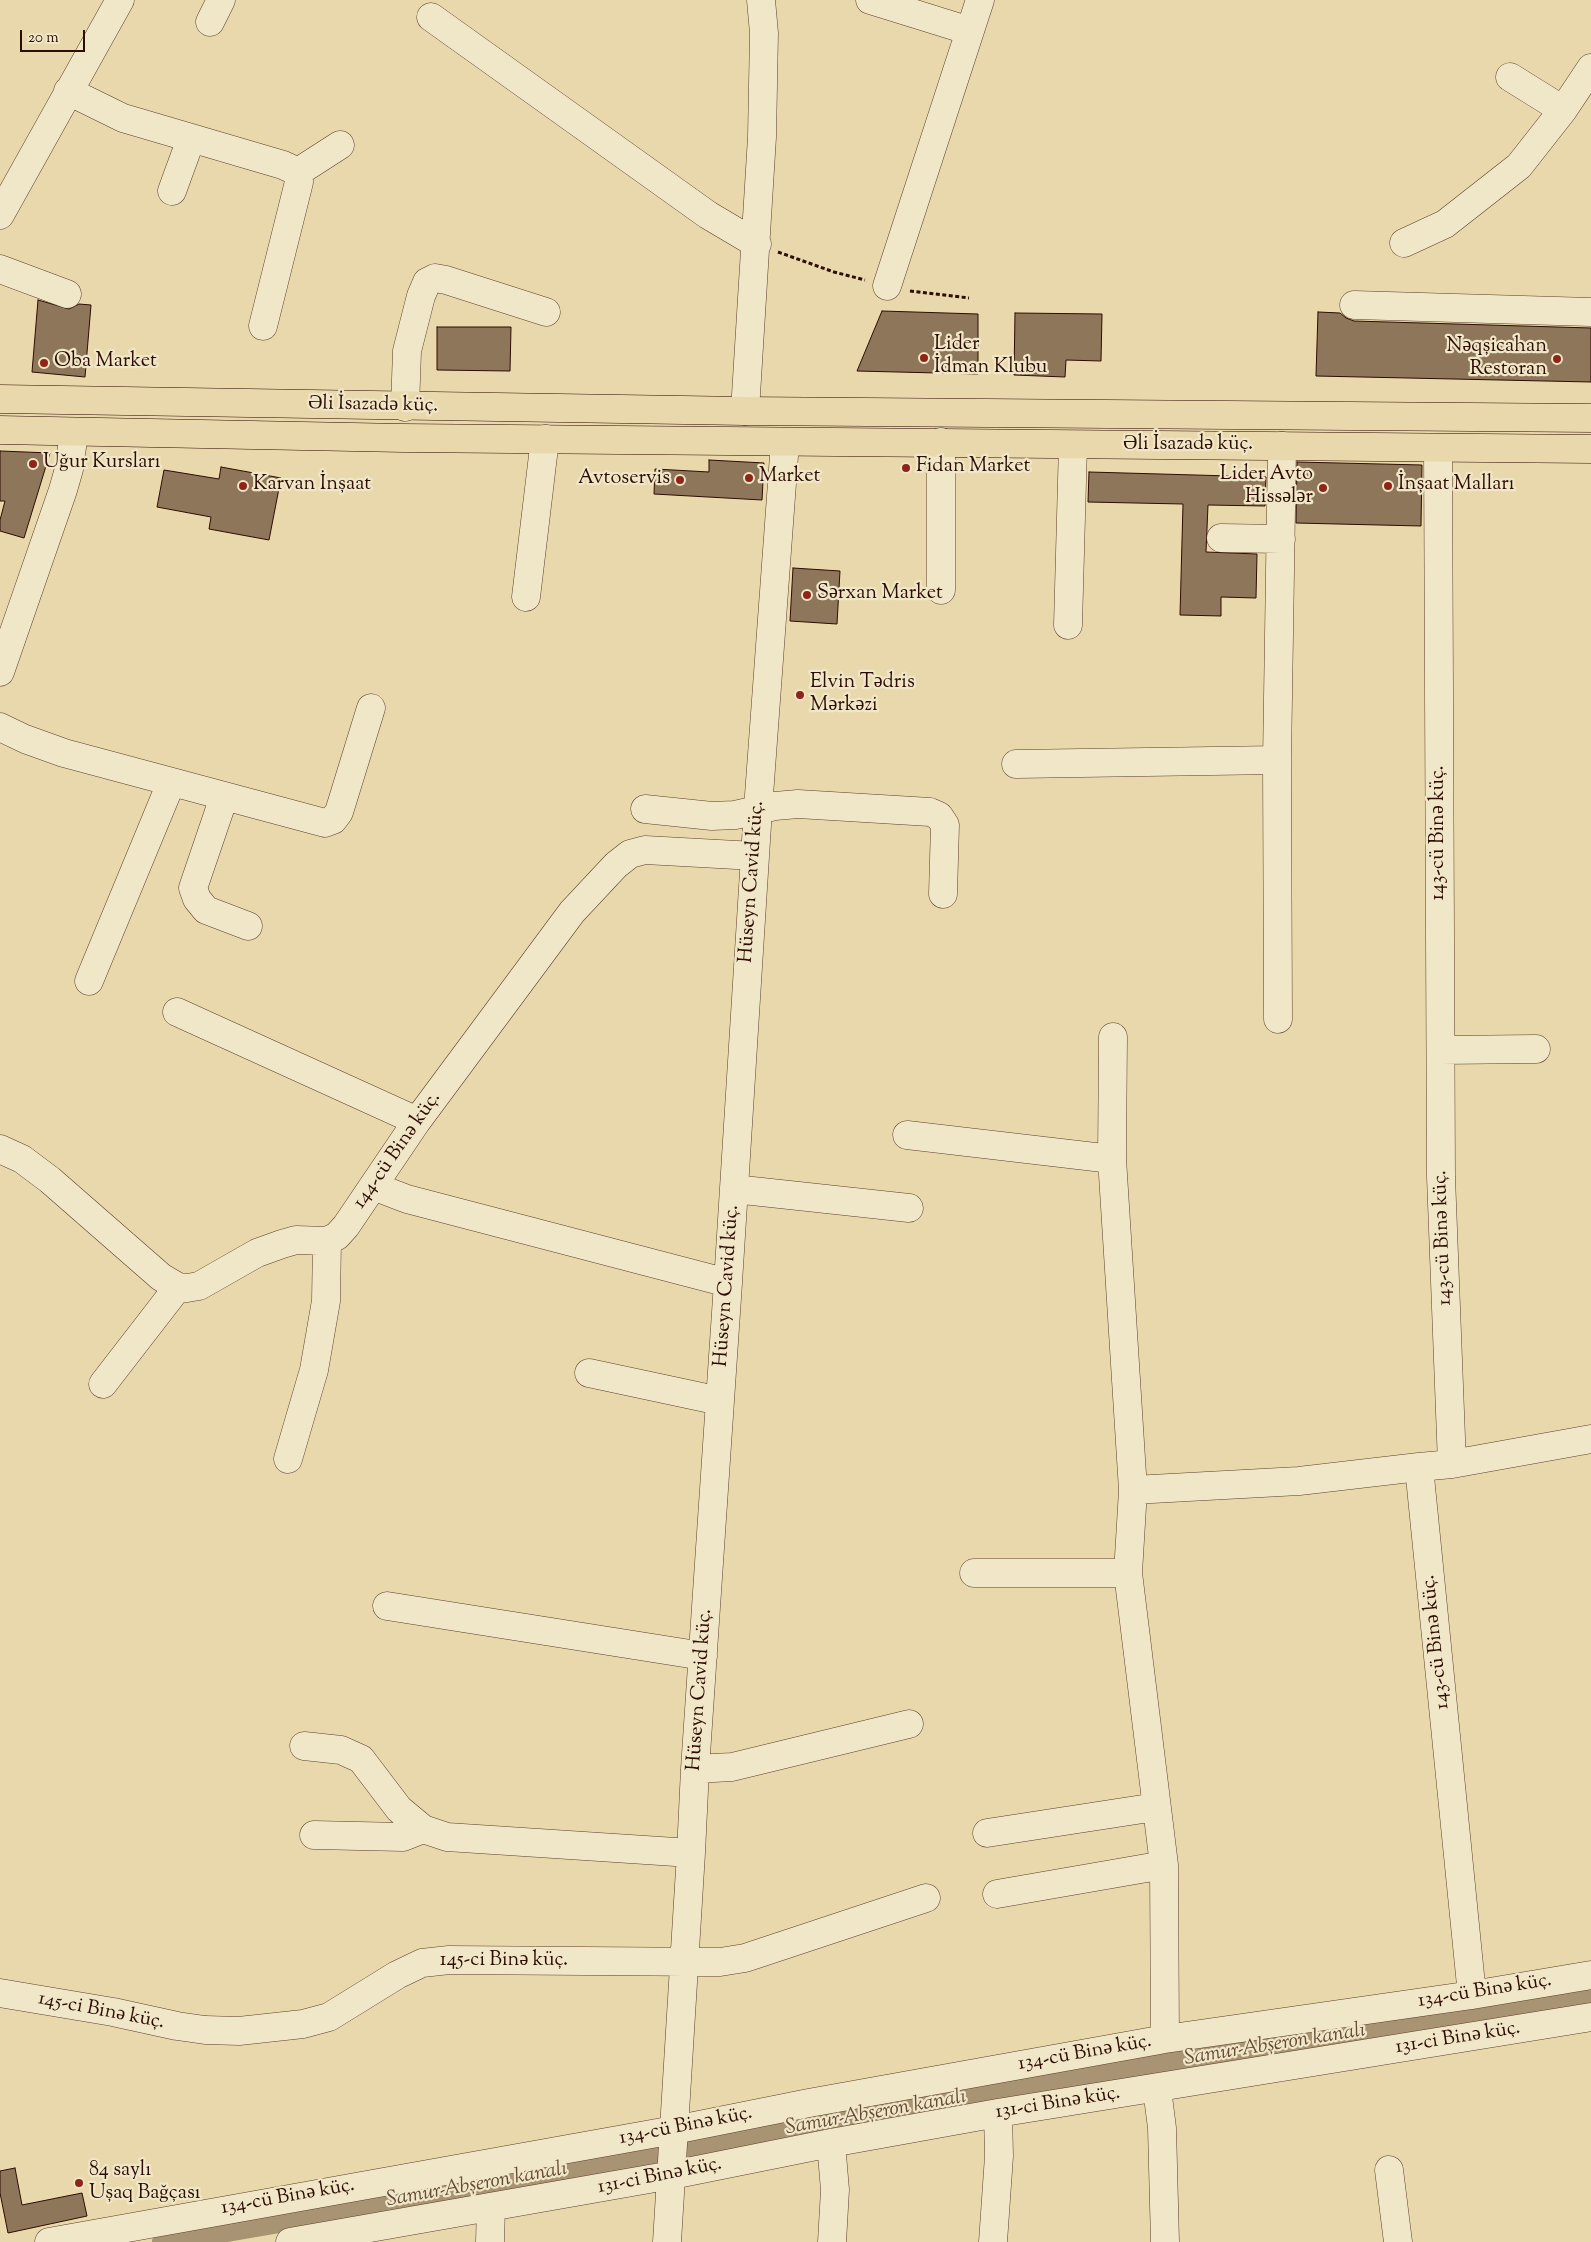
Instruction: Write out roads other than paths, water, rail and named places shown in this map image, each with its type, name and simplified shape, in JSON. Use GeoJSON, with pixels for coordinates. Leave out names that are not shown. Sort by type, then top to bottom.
{"type":"FeatureCollection","features":[{"type":"Feature","properties":{"kind":"main road","name":"Əli İsazadə küç."},"geometry":{"type":"LineString","coordinates":[[0,399],[786,412],[1591,418]]}},
{"type":"Feature","properties":{"kind":"main road"},"geometry":{"type":"LineString","coordinates":[[744,442],[745,411]]}},
{"type":"Feature","properties":{"kind":"main road"},"geometry":{"type":"LineString","coordinates":[[785,442],[786,412]]}},
{"type":"Feature","properties":{"kind":"main road","name":"Əli İsazadə küç."},"geometry":{"type":"LineString","coordinates":[[0,430],[545,440],[1591,449]]}},
{"type":"Feature","properties":{"kind":"street"},"geometry":{"type":"LineString","coordinates":[[0,214],[120,0]]}},
{"type":"Feature","properties":{"kind":"street"},"geometry":{"type":"LineString","coordinates":[[745,411],[757,244],[763,111],[764,33],[761,0]]}},
{"type":"Feature","properties":{"kind":"street"},"geometry":{"type":"LineString","coordinates":[[870,0],[970,31]]}},
{"type":"Feature","properties":{"kind":"street"},"geometry":{"type":"LineString","coordinates":[[887,286],[980,0]]}},
{"type":"Feature","properties":{"kind":"street"},"geometry":{"type":"LineString","coordinates":[[431,17],[708,215],[757,244]]}},
{"type":"Feature","properties":{"kind":"street"},"geometry":{"type":"LineString","coordinates":[[1404,243],[1445,224],[1519,166],[1563,110],[1591,68]]}},
{"type":"Feature","properties":{"kind":"street"},"geometry":{"type":"LineString","coordinates":[[1510,77],[1563,110]]}},
{"type":"Feature","properties":{"kind":"street"},"geometry":{"type":"LineString","coordinates":[[68,91],[122,118],[283,165],[298,172]]}},
{"type":"Feature","properties":{"kind":"street"},"geometry":{"type":"LineString","coordinates":[[172,191],[190,138]]}},
{"type":"Feature","properties":{"kind":"street"},"geometry":{"type":"LineString","coordinates":[[298,172],[340,145]]}},
{"type":"Feature","properties":{"kind":"street"},"geometry":{"type":"LineString","coordinates":[[263,326],[299,182],[298,172]]}},
{"type":"Feature","properties":{"kind":"street"},"geometry":{"type":"LineString","coordinates":[[0,269],[67,294]]}},
{"type":"Feature","properties":{"kind":"street"},"geometry":{"type":"LineString","coordinates":[[405,407],[408,351],[421,296],[427,282],[435,278],[446,280],[546,312]]}},
{"type":"Feature","properties":{"kind":"street"},"geometry":{"type":"LineString","coordinates":[[1354,305],[1591,312]]}},
{"type":"Feature","properties":{"kind":"street"},"geometry":{"type":"LineString","coordinates":[[0,672],[63,490],[69,469],[74,432]]}},
{"type":"Feature","properties":{"kind":"street"},"geometry":{"type":"LineString","coordinates":[[526,597],[545,440]]}},
{"type":"Feature","properties":{"kind":"street","name":"Hüseyn Cavid küç."},"geometry":{"type":"LineString","coordinates":[[672,2175],[691,1853],[694,1769],[728,1283],[758,809],[785,442]]}},
{"type":"Feature","properties":{"kind":"street"},"geometry":{"type":"LineString","coordinates":[[941,442],[941,590]]}},
{"type":"Feature","properties":{"kind":"street"},"geometry":{"type":"LineString","coordinates":[[1068,625],[1073,445]]}},
{"type":"Feature","properties":{"kind":"street"},"geometry":{"type":"LineString","coordinates":[[1278,1018],[1277,760],[1282,446]]}},
{"type":"Feature","properties":{"kind":"street","name":"143-cü Binə küç."},"geometry":{"type":"LineString","coordinates":[[1438,448],[1441,1177],[1452,1464]]}},
{"type":"Feature","properties":{"kind":"street"},"geometry":{"type":"LineString","coordinates":[[1221,538],[1281,539]]}},
{"type":"Feature","properties":{"kind":"street"},"geometry":{"type":"LineString","coordinates":[[0,727],[64,754],[326,823],[333,820],[338,812],[370,708]]}},
{"type":"Feature","properties":{"kind":"street"},"geometry":{"type":"LineString","coordinates":[[1016,764],[1277,760]]}},
{"type":"Feature","properties":{"kind":"street"},"geometry":{"type":"LineString","coordinates":[[89,981],[171,783]]}},
{"type":"Feature","properties":{"kind":"street"},"geometry":{"type":"LineString","coordinates":[[224,797],[193,888],[197,899],[206,910],[248,926]]}},
{"type":"Feature","properties":{"kind":"street"},"geometry":{"type":"LineString","coordinates":[[645,809],[712,816],[735,815],[758,809],[798,804],[930,812],[939,816],[945,825],[943,894]]}},
{"type":"Feature","properties":{"kind":"street","name":"144-cü Binə küç."},"geometry":{"type":"LineString","coordinates":[[327,1241],[337,1236],[346,1226],[417,1121],[572,912],[623,860],[630,854],[645,850],[755,856]]}},
{"type":"Feature","properties":{"kind":"street"},"geometry":{"type":"LineString","coordinates":[[177,1012],[417,1121]]}},
{"type":"Feature","properties":{"kind":"street"},"geometry":{"type":"LineString","coordinates":[[1113,1037],[1112,1159],[1133,1490],[1128,1573],[1164,1865],[1165,2039]]}},
{"type":"Feature","properties":{"kind":"street"},"geometry":{"type":"LineString","coordinates":[[1441,1050],[1536,1049]]}},
{"type":"Feature","properties":{"kind":"street"},"geometry":{"type":"LineString","coordinates":[[907,1135],[1112,1159]]}},
{"type":"Feature","properties":{"kind":"street"},"geometry":{"type":"LineString","coordinates":[[0,1149],[22,1160],[50,1180],[161,1277],[178,1286],[187,1288],[199,1286],[257,1253],[282,1244],[296,1240],[327,1241],[326,1301],[314,1370],[288,1459]]}},
{"type":"Feature","properties":{"kind":"street"},"geometry":{"type":"LineString","coordinates":[[373,1186],[407,1199],[728,1283]]}},
{"type":"Feature","properties":{"kind":"street"},"geometry":{"type":"LineString","coordinates":[[734,1189],[909,1208]]}},
{"type":"Feature","properties":{"kind":"street"},"geometry":{"type":"LineString","coordinates":[[103,1384],[178,1286]]}},
{"type":"Feature","properties":{"kind":"street"},"geometry":{"type":"LineString","coordinates":[[589,1373],[720,1401]]}},
{"type":"Feature","properties":{"kind":"street"},"geometry":{"type":"LineString","coordinates":[[1133,1490],[1299,1481],[1452,1464],[1591,1439]]}},
{"type":"Feature","properties":{"kind":"street","name":"143-cü Binə küç."},"geometry":{"type":"LineString","coordinates":[[1419,1467],[1472,1995]]}},
{"type":"Feature","properties":{"kind":"street"},"geometry":{"type":"LineString","coordinates":[[974,1573],[1128,1573]]}},
{"type":"Feature","properties":{"kind":"street"},"geometry":{"type":"LineString","coordinates":[[387,1606],[703,1656]]}},
{"type":"Feature","properties":{"kind":"street"},"geometry":{"type":"LineString","coordinates":[[694,1769],[732,1767],[909,1724]]}},
{"type":"Feature","properties":{"kind":"street"},"geometry":{"type":"LineString","coordinates":[[304,1746],[341,1750],[361,1759],[399,1809],[423,1829],[447,1837],[691,1853]]}},
{"type":"Feature","properties":{"kind":"street"},"geometry":{"type":"LineString","coordinates":[[987,1833],[1156,1807]]}},
{"type":"Feature","properties":{"kind":"street"},"geometry":{"type":"LineString","coordinates":[[314,1835],[403,1837],[423,1829]]}},
{"type":"Feature","properties":{"kind":"street"},"geometry":{"type":"LineString","coordinates":[[997,1894],[1164,1865]]}},
{"type":"Feature","properties":{"kind":"street","name":"145-ci Binə küç."},"geometry":{"type":"LineString","coordinates":[[0,1993],[196,2029],[239,2031],[303,2024],[329,2017],[398,1975],[422,1963],[449,1960],[720,1962],[745,1958],[926,1898]]}},
{"type":"Feature","properties":{"kind":"street","name":"134-cü Binə küç."},"geometry":{"type":"LineString","coordinates":[[49,2242],[674,2130],[809,2103],[1165,2039],[1472,1995],[1591,1975]]}},
{"type":"Feature","properties":{"kind":"street","name":"131-ci Binə küç."},"geometry":{"type":"LineString","coordinates":[[290,2242],[672,2175],[831,2143],[998,2113],[1157,2089],[1591,2017]]}},
{"type":"Feature","properties":{"kind":"street"},"geometry":{"type":"LineString","coordinates":[[1157,2089],[1163,2149],[1165,2242]]}},
{"type":"Feature","properties":{"kind":"street"},"geometry":{"type":"LineString","coordinates":[[993,2242],[999,2156],[998,2113]]}},
{"type":"Feature","properties":{"kind":"street"},"geometry":{"type":"LineString","coordinates":[[831,2143],[835,2190],[832,2242]]}},
{"type":"Feature","properties":{"kind":"street"},"geometry":{"type":"LineString","coordinates":[[1390,2170],[1398,2242]]}},
{"type":"Feature","properties":{"kind":"street"},"geometry":{"type":"LineString","coordinates":[[667,2242],[672,2175]]}},
{"type":"Feature","properties":{"kind":"street"},"geometry":{"type":"LineString","coordinates":[[490,2242],[491,2207]]}},
{"type":"Feature","properties":{"kind":"waterway","name":"Samur-Abşeron kanalı"},"geometry":{"type":"LineString","coordinates":[[163,2242],[568,2172],[1124,2070],[1591,1996]]}},
{"type":"Feature","properties":{"kind":"place","name":"Lider İdman Klubu"},"geometry":{"type":"Point","coordinates":[924,358]}},
{"type":"Feature","properties":{"kind":"place","name":"Nəqşicahan Restoran"},"geometry":{"type":"Point","coordinates":[1557,359]}},
{"type":"Feature","properties":{"kind":"place","name":"Oba Market"},"geometry":{"type":"Point","coordinates":[44,363]}},
{"type":"Feature","properties":{"kind":"place","name":"Uğur Kursları"},"geometry":{"type":"Point","coordinates":[33,464]}},
{"type":"Feature","properties":{"kind":"place","name":"Fidan Market"},"geometry":{"type":"Point","coordinates":[906,468]}},
{"type":"Feature","properties":{"kind":"place","name":"Market"},"geometry":{"type":"Point","coordinates":[749,478]}},
{"type":"Feature","properties":{"kind":"place","name":"Avtoservis"},"geometry":{"type":"Point","coordinates":[680,480]}},
{"type":"Feature","properties":{"kind":"place","name":"Karvan İnşaat"},"geometry":{"type":"Point","coordinates":[243,486]}},
{"type":"Feature","properties":{"kind":"place","name":"İnşaat Malları"},"geometry":{"type":"Point","coordinates":[1388,486]}},
{"type":"Feature","properties":{"kind":"place","name":"Lider Avto Hissələr"},"geometry":{"type":"Point","coordinates":[1323,488]}},
{"type":"Feature","properties":{"kind":"place","name":"Sərxan Market"},"geometry":{"type":"Point","coordinates":[807,595]}},
{"type":"Feature","properties":{"kind":"place","name":"Elvin Tədris Mərkəzi"},"geometry":{"type":"Point","coordinates":[800,695]}},
{"type":"Feature","properties":{"kind":"place","name":"84 saylı Uşaq Bağçası"},"geometry":{"type":"Point","coordinates":[79,2183]}}]}
